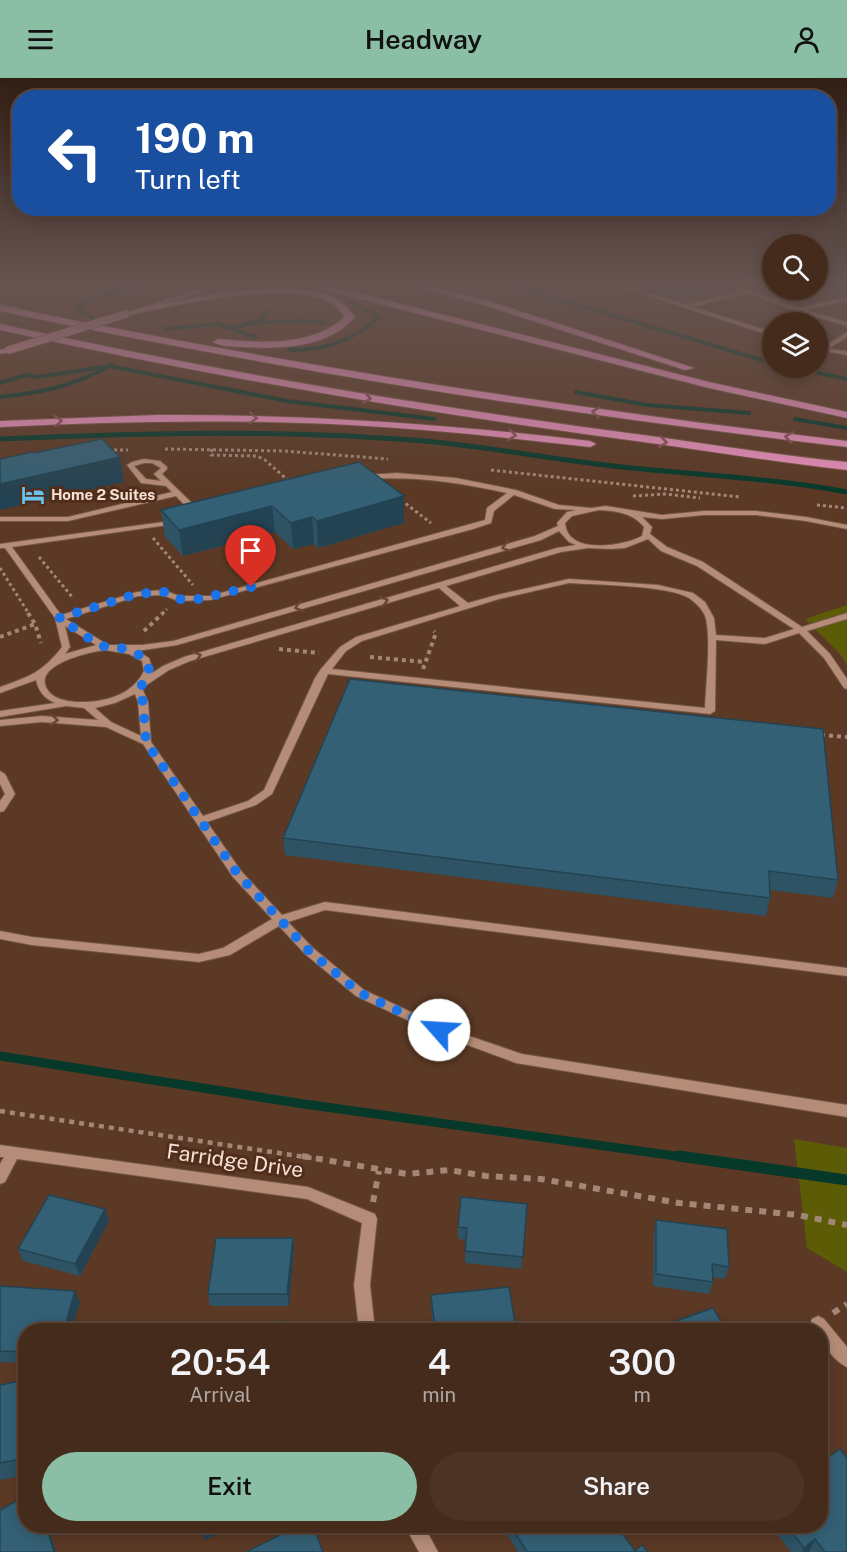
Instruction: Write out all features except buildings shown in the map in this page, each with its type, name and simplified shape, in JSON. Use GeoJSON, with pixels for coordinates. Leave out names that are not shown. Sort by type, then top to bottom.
{"type":"FeatureCollection","features":[{"type":"Feature","properties":{"kind":"highway"},"geometry":{"type":"LineString","coordinates":[[135,355],[372,399],[834,465]]}},
{"type":"Feature","properties":{"kind":"highway"},"geometry":{"type":"LineString","coordinates":[[233,355],[328,372],[634,418],[847,444]]}},
{"type":"Feature","properties":{"kind":"highway"},"geometry":{"type":"LineString","coordinates":[[584,355],[720,388],[847,415]]}},
{"type":"Feature","properties":{"kind":"highway"},"geometry":{"type":"LineString","coordinates":[[650,355],[723,378],[847,410]]}},
{"type":"Feature","properties":{"kind":"highway"},"geometry":{"type":"LineString","coordinates":[[0,424],[169,418],[326,420],[500,434],[695,456],[847,466]]}},
{"type":"Feature","properties":{"kind":"street"},"geometry":{"type":"LineString","coordinates":[[105,647],[59,618],[3,547],[76,534],[147,527],[201,516],[158,474],[165,468],[160,463],[148,460],[130,465],[144,481],[167,483]]}},
{"type":"Feature","properties":{"kind":"street"},"geometry":{"type":"LineString","coordinates":[[356,478],[420,476],[456,480],[513,492],[558,507],[610,508],[631,513],[664,516],[756,513],[807,519],[847,528]]}},
{"type":"Feature","properties":{"kind":"street"},"geometry":{"type":"LineString","coordinates":[[59,618],[146,593],[164,592],[178,599],[210,598],[488,521],[490,510],[513,492]]}},
{"type":"Feature","properties":{"kind":"street"},"geometry":{"type":"LineString","coordinates":[[0,519],[68,519],[178,493]]}},
{"type":"Feature","properties":{"kind":"street"},"geometry":{"type":"LineString","coordinates":[[558,507],[564,518]]}},
{"type":"Feature","properties":{"kind":"street"},"geometry":{"type":"LineString","coordinates":[[55,662],[78,651],[105,647],[142,648],[174,643],[538,538],[561,528],[564,518],[570,514],[588,509]]}},
{"type":"Feature","properties":{"kind":"street"},"geometry":{"type":"LineString","coordinates":[[631,513],[645,522],[648,531],[664,549]]}},
{"type":"Feature","properties":{"kind":"street"},"geometry":{"type":"LineString","coordinates":[[632,545],[664,516]]}},
{"type":"Feature","properties":{"kind":"street"},"geometry":{"type":"LineString","coordinates":[[561,528],[570,538],[588,546]]}},
{"type":"Feature","properties":{"kind":"street"},"geometry":{"type":"LineString","coordinates":[[0,714],[48,705],[86,705],[115,701],[142,686],[166,668],[187,659],[560,550],[588,546],[611,548],[632,545],[664,549],[700,564],[802,631],[827,656],[847,686]]}},
{"type":"Feature","properties":{"kind":"street"},"geometry":{"type":"LineString","coordinates":[[200,821],[252,803],[268,792],[324,672],[343,649],[359,639],[497,597],[568,580],[658,587],[690,595],[702,604],[710,618],[712,637],[710,711],[324,672]]}},
{"type":"Feature","properties":{"kind":"street"},"geometry":{"type":"LineString","coordinates":[[440,585],[467,607]]}},
{"type":"Feature","properties":{"kind":"street"},"geometry":{"type":"LineString","coordinates":[[712,637],[765,641],[847,616]]}},
{"type":"Feature","properties":{"kind":"street"},"geometry":{"type":"LineString","coordinates":[[0,690],[32,679],[55,662],[66,647],[59,618]]}},
{"type":"Feature","properties":{"kind":"street"},"geometry":{"type":"LineString","coordinates":[[118,648],[139,654],[146,660],[149,667],[142,686],[146,742],[200,821],[237,873],[280,920],[309,951],[360,993],[439,1030],[522,1059],[847,1111]]}},
{"type":"Feature","properties":{"kind":"street"},"geometry":{"type":"LineString","coordinates":[[47,669],[41,684],[44,691],[60,702],[72,705]]}},
{"type":"Feature","properties":{"kind":"street"},"geometry":{"type":"LineString","coordinates":[[86,705],[108,724],[146,742]]}},
{"type":"Feature","properties":{"kind":"street"},"geometry":{"type":"LineString","coordinates":[[0,723],[42,719],[108,724]]}},
{"type":"Feature","properties":{"kind":"street"},"geometry":{"type":"LineString","coordinates":[[0,774],[9,794],[0,809]]}},
{"type":"Feature","properties":{"kind":"street"},"geometry":{"type":"LineString","coordinates":[[0,935],[199,958],[226,952],[280,920],[325,906],[847,972]]}},
{"type":"Feature","properties":{"kind":"street"},"geometry":{"type":"LineString","coordinates":[[0,1178],[6,1152]]}},
{"type":"Feature","properties":{"kind":"street","name":"Farridge Drive"},"geometry":{"type":"LineString","coordinates":[[6,1152],[308,1193],[370,1219]]}},
{"type":"Feature","properties":{"kind":"street"},"geometry":{"type":"LineString","coordinates":[[366,1323],[363,1285],[370,1219]]}},
{"type":"Feature","properties":{"kind":"street"},"geometry":{"type":"LineString","coordinates":[[828,1336],[847,1359]]}},
{"type":"Feature","properties":{"kind":"street"},"geometry":{"type":"LineString","coordinates":[[418,1533],[429,1552]]}},
{"type":"Feature","properties":{"kind":"path"},"geometry":{"type":"LineString","coordinates":[[154,449],[213,449],[212,455],[257,456],[265,460],[292,484],[281,487]]}},
{"type":"Feature","properties":{"kind":"path"},"geometry":{"type":"LineString","coordinates":[[108,450],[131,450]]}},
{"type":"Feature","properties":{"kind":"path"},"geometry":{"type":"LineString","coordinates":[[664,516],[653,508],[628,498],[665,494],[735,501],[736,496]]}},
{"type":"Feature","properties":{"kind":"path"},"geometry":{"type":"LineString","coordinates":[[396,496],[437,528]]}},
{"type":"Feature","properties":{"kind":"path"},"geometry":{"type":"LineString","coordinates":[[149,533],[194,585]]}},
{"type":"Feature","properties":{"kind":"path"},"geometry":{"type":"LineString","coordinates":[[39,557],[82,610]]}},
{"type":"Feature","properties":{"kind":"path"},"geometry":{"type":"LineString","coordinates":[[0,568],[35,624],[41,643]]}},
{"type":"Feature","properties":{"kind":"path"},"geometry":{"type":"LineString","coordinates":[[0,637],[35,624]]}},
{"type":"Feature","properties":{"kind":"path"},"geometry":{"type":"LineString","coordinates":[[278,649],[338,656]]}},
{"type":"Feature","properties":{"kind":"path"},"geometry":{"type":"LineString","coordinates":[[370,657],[425,662]]}},
{"type":"Feature","properties":{"kind":"path"},"geometry":{"type":"LineString","coordinates":[[0,1111],[345,1163],[379,1171],[407,1174],[449,1170],[486,1176],[541,1179],[680,1203],[798,1215],[847,1225]]}},
{"type":"Feature","properties":{"kind":"path"},"geometry":{"type":"LineString","coordinates":[[370,1219],[379,1171]]}},
{"type":"Feature","properties":{"kind":"shaded area"},"geometry":{"type":"Polygon","coordinates":[[[847,605],[847,666],[840,654],[805,619],[847,605]]]}},
{"type":"Feature","properties":{"kind":"shaded area"},"geometry":{"type":"Polygon","coordinates":[[[794,1139],[847,1148],[847,1272],[807,1248],[794,1139]]]}},
{"type":"Feature","properties":{"kind":"waterway"},"geometry":{"type":"LineString","coordinates":[[744,355],[762,360]]}},
{"type":"Feature","properties":{"kind":"waterway"},"geometry":{"type":"LineString","coordinates":[[0,397],[56,388],[83,379],[109,366]]}},
{"type":"Feature","properties":{"kind":"waterway"},"geometry":{"type":"LineString","coordinates":[[109,366],[287,401],[434,419]]}},
{"type":"Feature","properties":{"kind":"waterway"},"geometry":{"type":"LineString","coordinates":[[0,383],[26,375],[37,377],[104,367]]}},
{"type":"Feature","properties":{"kind":"waterway"},"geometry":{"type":"LineString","coordinates":[[828,375],[847,379]]}},
{"type":"Feature","properties":{"kind":"waterway"},"geometry":{"type":"LineString","coordinates":[[576,392],[647,405],[749,413]]}},
{"type":"Feature","properties":{"kind":"waterway"},"geometry":{"type":"LineString","coordinates":[[795,419],[847,428]]}},
{"type":"Feature","properties":{"kind":"waterway"},"geometry":{"type":"LineString","coordinates":[[0,439],[213,433],[372,437],[425,441],[650,470],[763,480],[847,492]]}},
{"type":"Feature","properties":{"kind":"waterway"},"geometry":{"type":"LineString","coordinates":[[0,1056],[304,1104],[690,1158]]}},
{"type":"Feature","properties":{"kind":"waterway"},"geometry":{"type":"LineString","coordinates":[[679,1156],[847,1180]]}},
{"type":"Feature","properties":{"kind":"place","name":"Home 2 Suites"},"geometry":{"type":"Point","coordinates":[33,495]}},
{"type":"Feature","properties":{"kind":"route"},"geometry":{"type":"LineString","coordinates":[[251,587],[194,600],[178,599],[164,592],[137,594],[59,618],[105,647],[130,650],[146,660],[149,674],[138,689],[143,702],[142,716],[146,742],[237,873],[266,905],[309,951],[360,993],[439,1030]]}}]}
